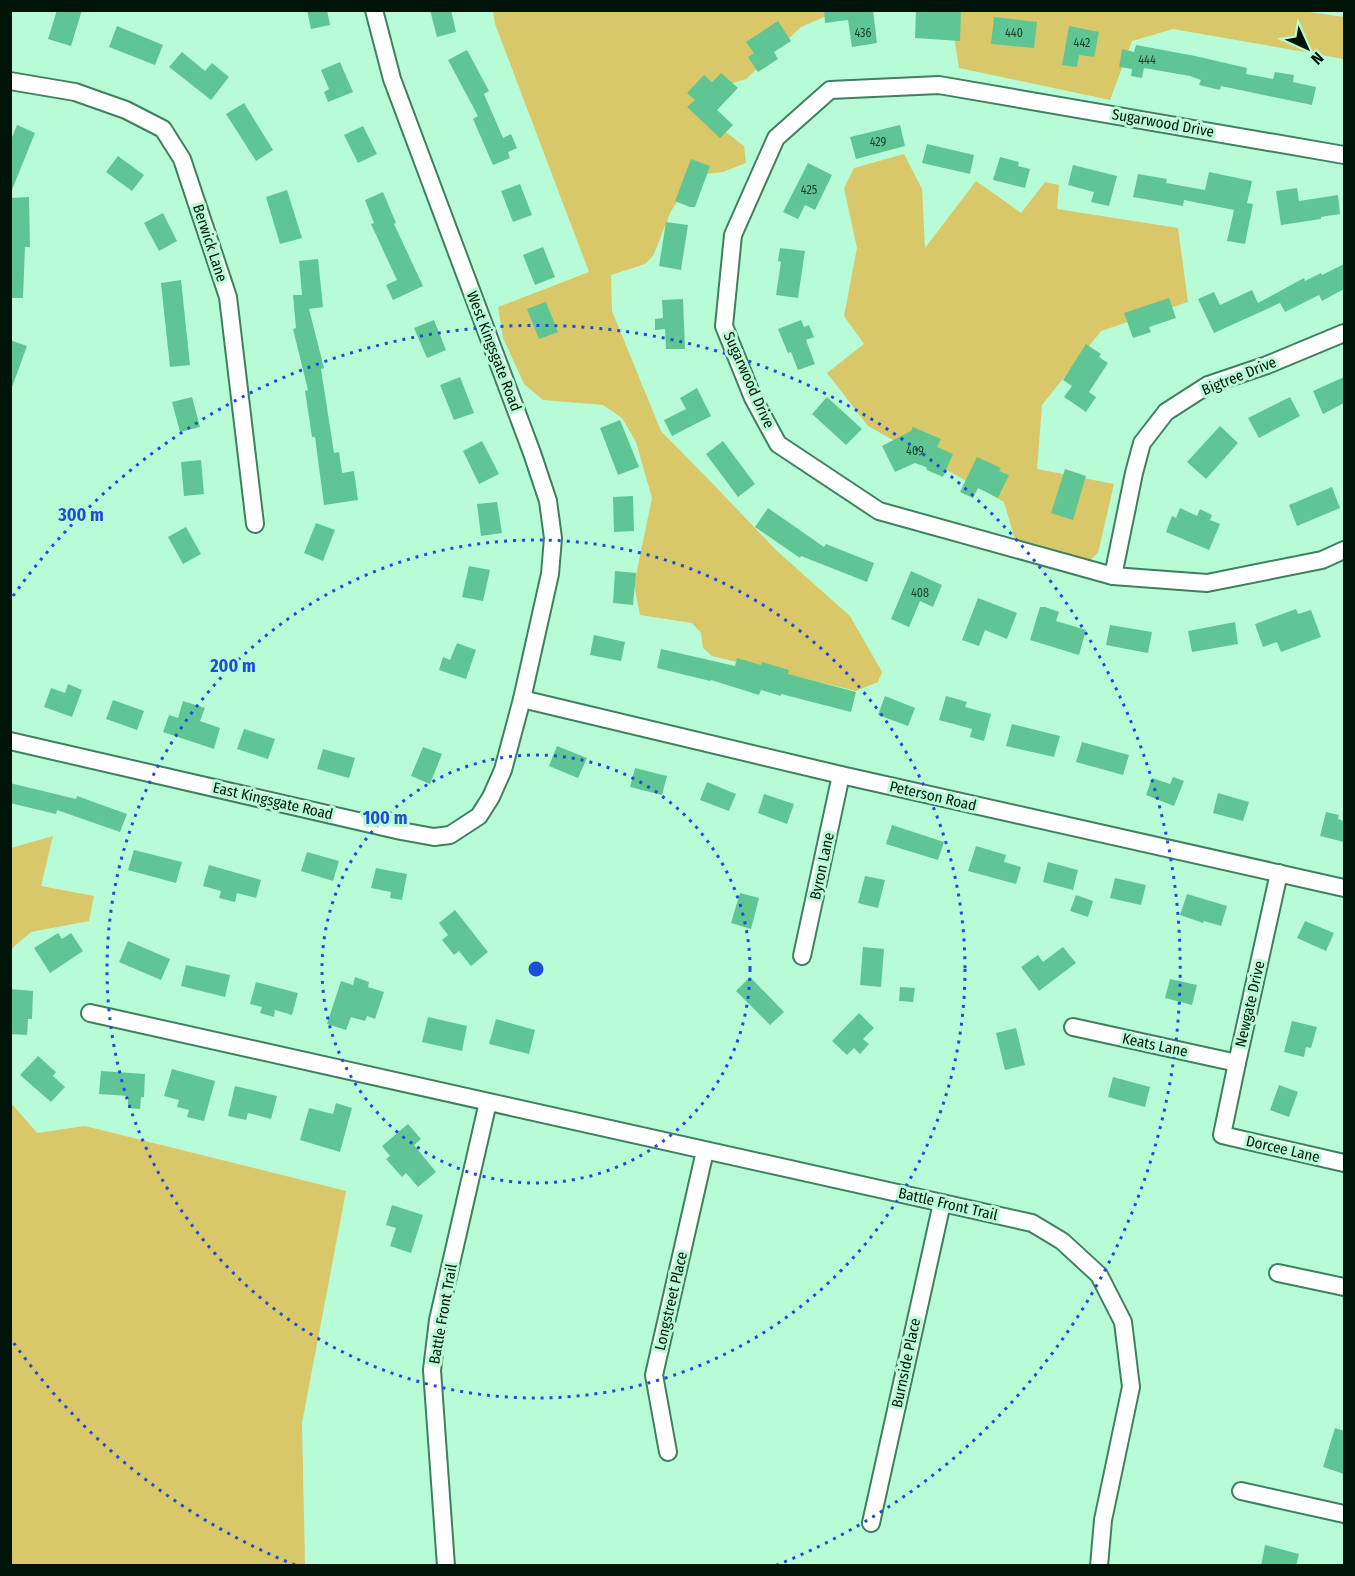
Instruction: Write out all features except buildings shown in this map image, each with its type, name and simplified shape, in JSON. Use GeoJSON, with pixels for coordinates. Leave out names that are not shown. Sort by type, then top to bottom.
{"type":"FeatureCollection","features":[{"type":"Feature","properties":{"kind":"street","name":"West Kingsgate Road"},"geometry":{"type":"LineString","coordinates":[[374,10],[392,80],[548,501],[553,538],[550,574],[522,699]]}},
{"type":"Feature","properties":{"kind":"street","name":"Berwick Lane"},"geometry":{"type":"LineString","coordinates":[[10,81],[75,92],[126,110],[163,129],[182,159],[228,297],[255,524]]}},
{"type":"Feature","properties":{"kind":"street","name":"Sugarwood Drive"},"geometry":{"type":"LineString","coordinates":[[1344,155],[939,85],[830,90],[776,138],[733,235],[724,326],[753,398],[778,444],[879,512],[1113,576],[1206,583],[1322,560],[1344,550]]}},
{"type":"Feature","properties":{"kind":"street","name":"Bigtree Drive"},"geometry":{"type":"LineString","coordinates":[[1113,576],[1142,443],[1166,412],[1208,386],[1267,365],[1344,333]]}},
{"type":"Feature","properties":{"kind":"street","name":"East Kingsgate Road"},"geometry":{"type":"LineString","coordinates":[[10,741],[434,837],[450,835],[479,816],[491,797],[503,770],[522,699]]}},
{"type":"Feature","properties":{"kind":"street","name":"Peterson Road"},"geometry":{"type":"LineString","coordinates":[[522,699],[841,775],[1344,888]]}},
{"type":"Feature","properties":{"kind":"street","name":"Byron Lane"},"geometry":{"type":"LineString","coordinates":[[802,956],[841,775]]}},
{"type":"Feature","properties":{"kind":"street","name":"Newgate Drive"},"geometry":{"type":"LineString","coordinates":[[1222,1135],[1279,873]]}},
{"type":"Feature","properties":{"kind":"street","name":"Battle Front Trail"},"geometry":{"type":"LineString","coordinates":[[90,1013],[1032,1223],[1062,1241],[1099,1275],[1123,1322],[1131,1387],[1103,1520],[1099,1566]]}},
{"type":"Feature","properties":{"kind":"street","name":"Keats Lane"},"geometry":{"type":"LineString","coordinates":[[1073,1027],[1237,1063]]}},
{"type":"Feature","properties":{"kind":"street","name":"Battle Front Trail"},"geometry":{"type":"LineString","coordinates":[[446,1566],[432,1370],[438,1320],[488,1102]]}},
{"type":"Feature","properties":{"kind":"street","name":"Dorcee Lane"},"geometry":{"type":"LineString","coordinates":[[1222,1135],[1344,1163]]}},
{"type":"Feature","properties":{"kind":"street","name":"Longstreet Place"},"geometry":{"type":"LineString","coordinates":[[668,1452],[654,1375],[705,1151]]}},
{"type":"Feature","properties":{"kind":"street","name":"Burnside Place"},"geometry":{"type":"LineString","coordinates":[[871,1523],[942,1203]]}},
{"type":"Feature","properties":{"kind":"street"},"geometry":{"type":"LineString","coordinates":[[1278,1273],[1344,1287]]}},
{"type":"Feature","properties":{"kind":"street"},"geometry":{"type":"LineString","coordinates":[[1241,1491],[1344,1514]]}},
{"type":"Feature","properties":{"kind":"shaded area"},"geometry":{"type":"Polygon","coordinates":[[[493,11],[838,11],[801,27],[746,79],[714,89],[709,119],[744,146],[746,163],[723,172],[695,175],[671,211],[653,256],[645,264],[611,275],[612,311],[661,431],[777,551],[850,616],[882,672],[878,682],[856,691],[712,656],[703,648],[701,633],[692,623],[640,615],[634,585],[652,498],[636,442],[622,418],[603,405],[543,400],[524,384],[503,338],[498,307],[589,272],[495,24],[493,11]]]}},
{"type":"Feature","properties":{"kind":"shaded area"},"geometry":{"type":"Polygon","coordinates":[[[940,11],[1302,11],[1344,17],[1344,59],[1173,29],[1132,41],[1110,100],[959,68],[951,17],[940,11]]]}},
{"type":"Feature","properties":{"kind":"shaded area"},"geometry":{"type":"Polygon","coordinates":[[[904,154],[922,189],[925,248],[976,181],[1021,213],[1045,182],[1059,185],[1057,209],[1178,228],[1188,302],[1101,331],[1042,405],[1037,469],[1114,484],[1098,553],[1088,562],[1017,547],[1004,502],[868,426],[827,373],[864,344],[844,316],[857,248],[844,188],[854,168],[904,154]]]}},
{"type":"Feature","properties":{"kind":"shaded area"},"geometry":{"type":"Polygon","coordinates":[[[53,836],[41,886],[94,896],[89,921],[31,932],[11,949],[11,848],[53,836]]]}},
{"type":"Feature","properties":{"kind":"shaded area"},"geometry":{"type":"Polygon","coordinates":[[[11,1103],[37,1133],[85,1126],[346,1191],[302,1423],[305,1565],[11,1565],[11,1103]]]}}]}
